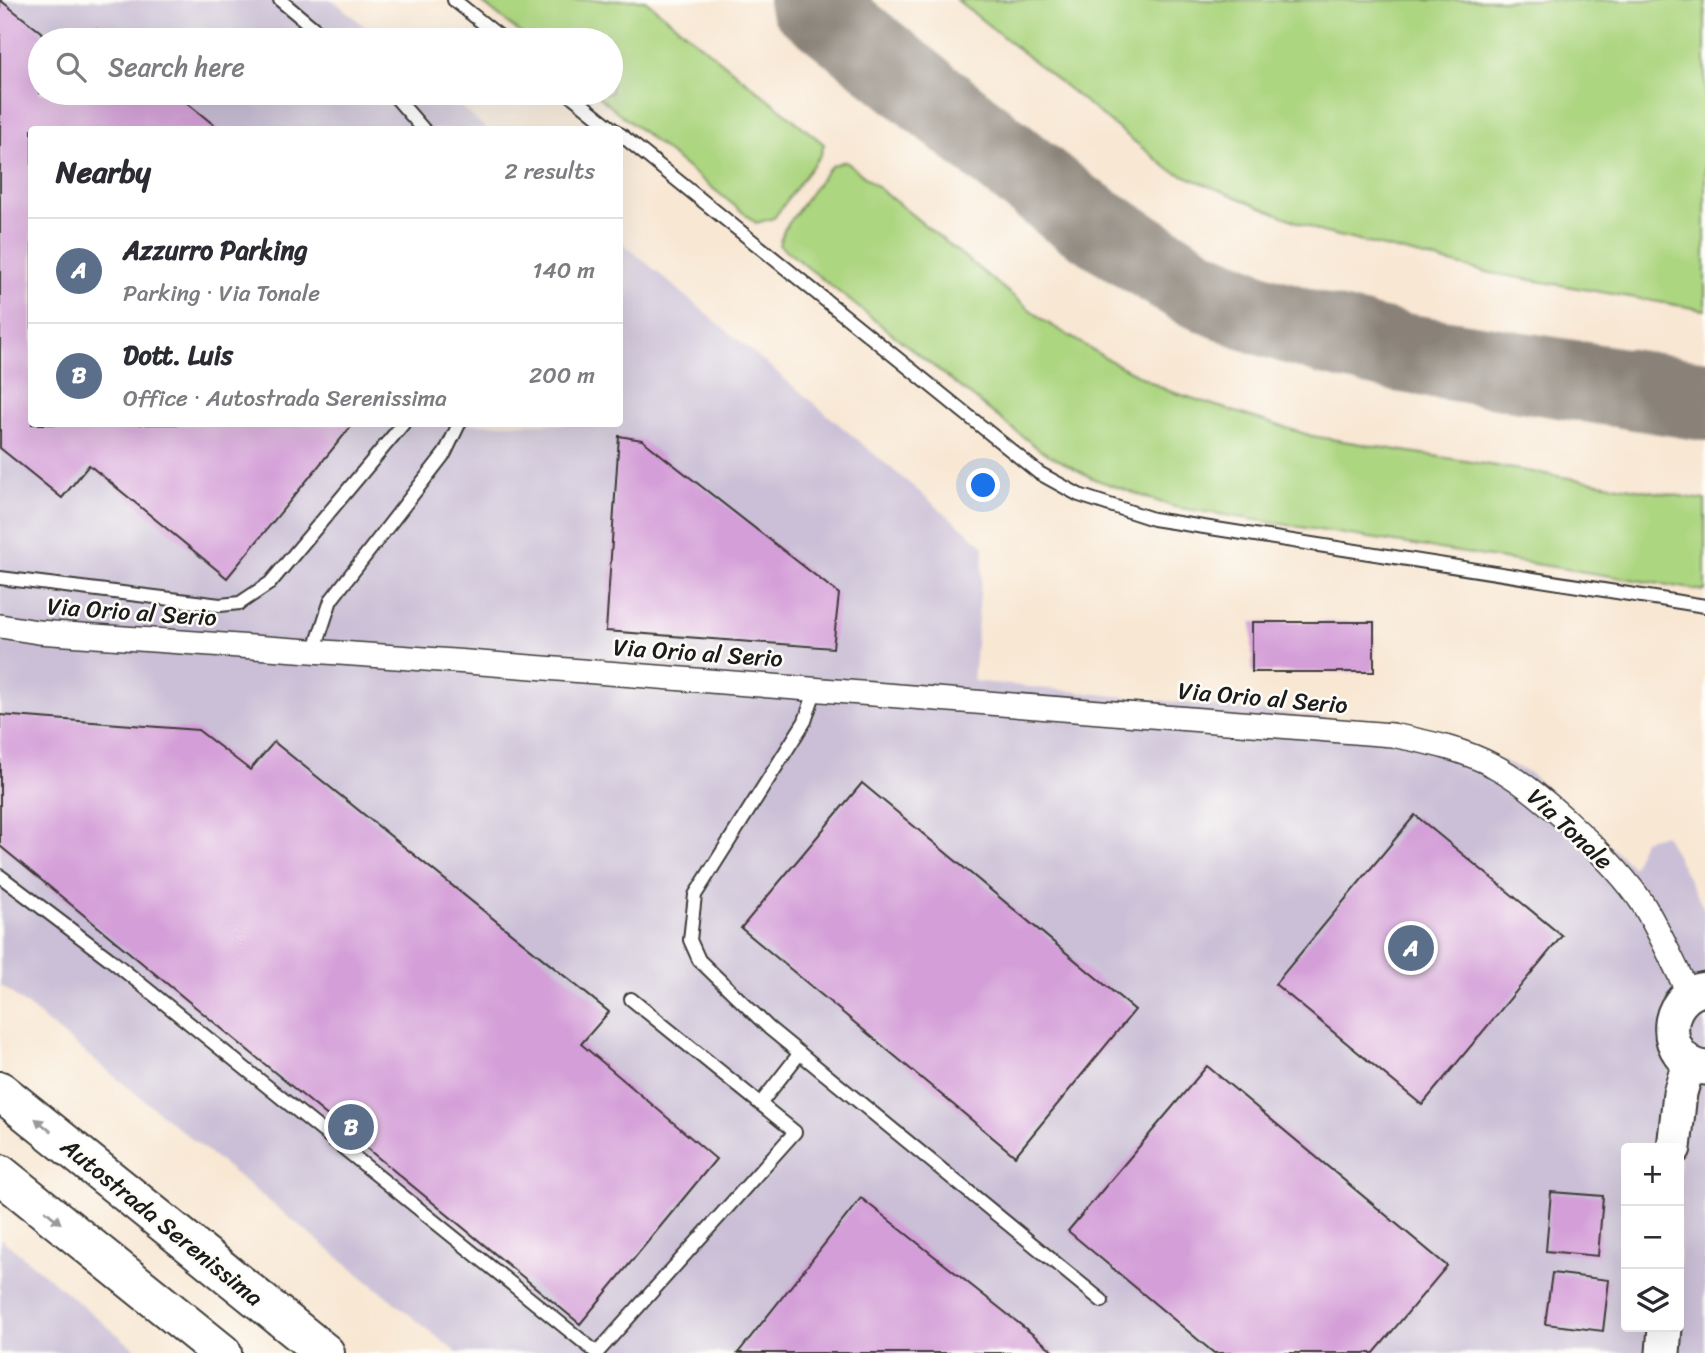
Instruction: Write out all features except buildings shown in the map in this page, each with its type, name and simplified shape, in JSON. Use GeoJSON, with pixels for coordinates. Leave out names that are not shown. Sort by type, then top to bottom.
{"type":"FeatureCollection","features":[{"type":"Feature","properties":{"kind":"highway","name":"Autostrada Serenissima"},"geometry":{"type":"LineString","coordinates":[[0,1091],[325,1353]]}},
{"type":"Feature","properties":{"kind":"highway"},"geometry":{"type":"LineString","coordinates":[[0,1174],[222,1353]]}},
{"type":"Feature","properties":{"kind":"street","name":"Via Orio al Serio"},"geometry":{"type":"LineString","coordinates":[[0,626],[37,632],[816,688],[1392,735]]}},
{"type":"Feature","properties":{"kind":"street","name":"Via Tonale"},"geometry":{"type":"LineString","coordinates":[[1392,735],[1457,751],[1496,766],[1533,793],[1607,860],[1642,903],[1697,991]]}},
{"type":"Feature","properties":{"kind":"street"},"geometry":{"type":"LineString","coordinates":[[1675,1143],[1680,1093],[1697,1065],[1674,1045],[1671,1022],[1674,1011],[1697,991]]}},
{"type":"Feature","properties":{"kind":"street"},"geometry":{"type":"LineString","coordinates":[[1663,1353],[1665,1332]]}},
{"type":"Feature","properties":{"kind":"lane"},"geometry":{"type":"LineString","coordinates":[[280,0],[314,28]]}},
{"type":"Feature","properties":{"kind":"lane"},"geometry":{"type":"LineString","coordinates":[[454,0],[488,28]]}},
{"type":"Feature","properties":{"kind":"lane"},"geometry":{"type":"LineString","coordinates":[[402,105],[421,126]]}},
{"type":"Feature","properties":{"kind":"lane"},"geometry":{"type":"LineString","coordinates":[[583,105],[609,126]]}},
{"type":"Feature","properties":{"kind":"lane"},"geometry":{"type":"LineString","coordinates":[[623,136],[1039,473],[1080,495],[1153,519],[1705,606]]}},
{"type":"Feature","properties":{"kind":"lane"},"geometry":{"type":"LineString","coordinates":[[0,578],[220,605],[240,603],[270,583],[400,427]]}},
{"type":"Feature","properties":{"kind":"lane"},"geometry":{"type":"LineString","coordinates":[[314,652],[331,600],[445,453],[458,427]]}},
{"type":"Feature","properties":{"kind":"lane"},"geometry":{"type":"LineString","coordinates":[[816,688],[806,721],[695,895],[690,940],[699,960],[800,1053],[1102,1301]]}},
{"type":"Feature","properties":{"kind":"lane"},"geometry":{"type":"LineString","coordinates":[[0,876],[111,960],[597,1353],[795,1132],[631,999]]}},
{"type":"Feature","properties":{"kind":"lane"},"geometry":{"type":"LineString","coordinates":[[760,1104],[800,1053]]}},
{"type":"Feature","properties":{"kind":"shaded area"},"geometry":{"type":"Polygon","coordinates":[[[0,0],[333,0],[367,28],[28,28],[28,105],[458,105],[483,126],[28,126],[28,427],[623,427],[623,244],[984,546],[973,681],[1431,729],[1530,773],[1633,867],[1643,840],[1665,834],[1705,911],[1705,1353],[457,1353],[0,984],[0,0]]]}},
{"type":"Feature","properties":{"kind":"shaded area"},"geometry":{"type":"Polygon","coordinates":[[[0,1238],[140,1353],[0,1353],[0,1238]]]}},
{"type":"Feature","properties":{"kind":"green space"},"geometry":{"type":"Polygon","coordinates":[[[479,0],[645,0],[824,144],[821,154],[774,218],[756,223],[609,105],[623,105],[623,28],[514,28],[479,0]]]}},
{"type":"Feature","properties":{"kind":"green space"},"geometry":{"type":"Polygon","coordinates":[[[957,0],[1705,0],[1705,310],[1491,273],[1322,232],[1170,170],[957,0]]]}},
{"type":"Feature","properties":{"kind":"green space"},"geometry":{"type":"Polygon","coordinates":[[[845,161],[1043,320],[1109,360],[1166,390],[1312,436],[1705,500],[1705,591],[1174,507],[1094,479],[1040,450],[779,245],[784,230],[825,173],[831,166],[845,161]]]}},
{"type":"Feature","properties":{"kind":"taxiway"},"geometry":{"type":"LineString","coordinates":[[808,0],[1073,211],[1196,288],[1259,314],[1326,335],[1403,353],[1705,401]]}},
{"type":"Feature","properties":{"kind":"place","name":"Azzurro Parking"},"geometry":{"type":"Point","coordinates":[1411,948]}},
{"type":"Feature","properties":{"kind":"place","name":"Dott. Luis"},"geometry":{"type":"Point","coordinates":[351,1127]}}]}
